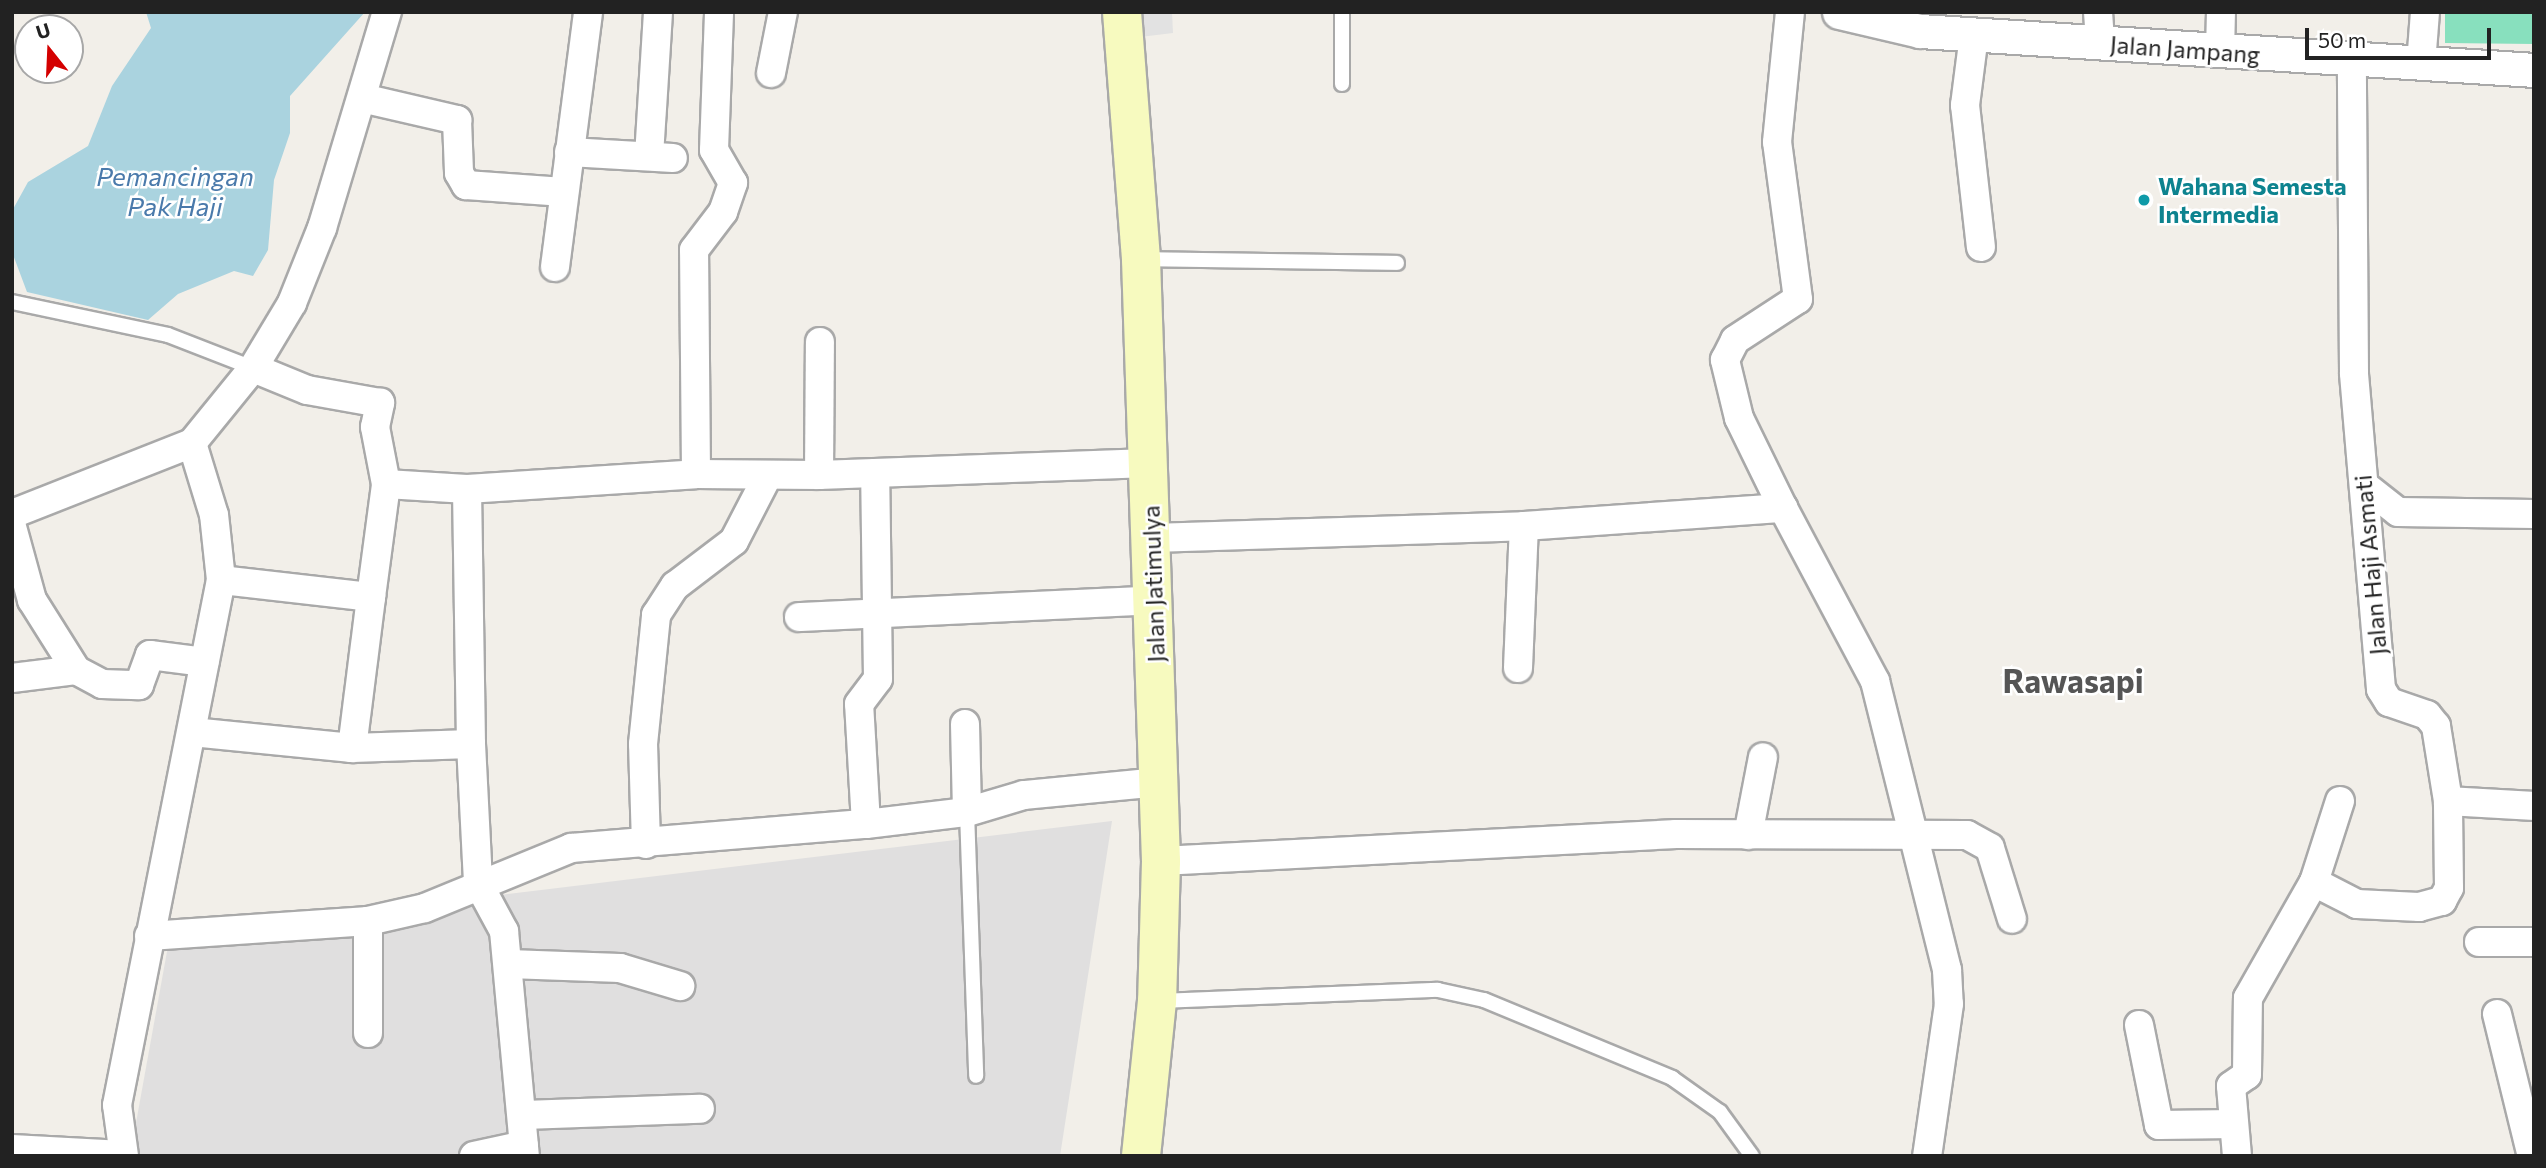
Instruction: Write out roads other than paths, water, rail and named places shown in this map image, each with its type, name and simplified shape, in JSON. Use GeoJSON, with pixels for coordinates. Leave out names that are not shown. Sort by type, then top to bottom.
{"type":"FeatureCollection","features":[{"type":"Feature","properties":{"kind":"main road","name":"Jalan Jatimulya"},"geometry":{"type":"LineString","coordinates":[[1122,12],[1141,259],[1161,861],[1157,1001],[1140,1156]]}},
{"type":"Feature","properties":{"kind":"street"},"geometry":{"type":"LineString","coordinates":[[12,514],[192,443],[253,368],[297,291],[362,98],[387,12]]}},
{"type":"Feature","properties":{"kind":"street"},"geometry":{"type":"LineString","coordinates":[[555,267],[588,12]]}},
{"type":"Feature","properties":{"kind":"street"},"geometry":{"type":"LineString","coordinates":[[569,152],[661,157],[658,12]]}},
{"type":"Feature","properties":{"kind":"street"},"geometry":{"type":"LineString","coordinates":[[695,474],[694,250],[723,212],[733,183],[714,150],[719,12]]}},
{"type":"Feature","properties":{"kind":"street"},"geometry":{"type":"LineString","coordinates":[[771,73],[783,12]]}},
{"type":"Feature","properties":{"kind":"street"},"geometry":{"type":"LineString","coordinates":[[1790,12],[1777,142],[1798,299],[1735,340],[1725,360],[1739,418],[1783,508],[1866,657],[1914,835],[1949,986],[1927,1156]]}},
{"type":"Feature","properties":{"kind":"street"},"geometry":{"type":"LineString","coordinates":[[2220,52],[2221,12]]}},
{"type":"Feature","properties":{"kind":"street"},"geometry":{"type":"LineString","coordinates":[[2421,64],[2425,12]]}},
{"type":"Feature","properties":{"kind":"street","name":"Jalan Jampang"},"geometry":{"type":"LineString","coordinates":[[1849,14],[1974,34],[2099,27],[2220,52],[2534,70]]}},
{"type":"Feature","properties":{"kind":"street"},"geometry":{"type":"LineString","coordinates":[[1974,34],[1965,106],[1981,247]]}},
{"type":"Feature","properties":{"kind":"street","name":"Jalan Haji Asmati"},"geometry":{"type":"LineString","coordinates":[[2314,882],[2357,904],[2419,907],[2442,901],[2449,888],[2448,801],[2435,726],[2427,715],[2389,702],[2381,689],[2354,373],[2352,60]]}},
{"type":"Feature","properties":{"kind":"street"},"geometry":{"type":"LineString","coordinates":[[362,98],[457,120],[459,173],[466,185],[564,192]]}},
{"type":"Feature","properties":{"kind":"street"},"geometry":{"type":"LineString","coordinates":[[819,475],[820,342]]}},
{"type":"Feature","properties":{"kind":"street"},"geometry":{"type":"LineString","coordinates":[[253,368],[307,390],[380,403],[375,427],[386,484],[352,748]]}},
{"type":"Feature","properties":{"kind":"street"},"geometry":{"type":"LineString","coordinates":[[12,1149],[123,1155],[117,1105],[221,580],[214,515],[192,443]]}},
{"type":"Feature","properties":{"kind":"street"},"geometry":{"type":"LineString","coordinates":[[386,484],[467,489],[695,474],[766,479],[1149,463]]}},
{"type":"Feature","properties":{"kind":"street"},"geometry":{"type":"LineString","coordinates":[[866,824],[859,704],[878,679],[874,473]]}},
{"type":"Feature","properties":{"kind":"street"},"geometry":{"type":"LineString","coordinates":[[646,844],[643,744],[656,615],[675,586],[734,541],[766,479]]}},
{"type":"Feature","properties":{"kind":"street"},"geometry":{"type":"LineString","coordinates":[[2365,486],[2398,512],[2534,514]]}},
{"type":"Feature","properties":{"kind":"street"},"geometry":{"type":"LineString","coordinates":[[467,489],[471,744],[478,883],[496,909],[509,964],[525,1150],[474,1156]]}},
{"type":"Feature","properties":{"kind":"street"},"geometry":{"type":"LineString","coordinates":[[1152,538],[1524,526],[1783,508]]}},
{"type":"Feature","properties":{"kind":"street"},"geometry":{"type":"LineString","coordinates":[[1518,668],[1524,526]]}},
{"type":"Feature","properties":{"kind":"street"},"geometry":{"type":"LineString","coordinates":[[12,527],[32,600],[76,670],[102,684],[139,685],[150,655],[205,662]]}},
{"type":"Feature","properties":{"kind":"street"},"geometry":{"type":"LineString","coordinates":[[221,580],[371,597]]}},
{"type":"Feature","properties":{"kind":"street"},"geometry":{"type":"LineString","coordinates":[[799,617],[1154,600]]}},
{"type":"Feature","properties":{"kind":"street"},"geometry":{"type":"LineString","coordinates":[[12,678],[76,670]]}},
{"type":"Feature","properties":{"kind":"street"},"geometry":{"type":"LineString","coordinates":[[965,724],[967,812]]}},
{"type":"Feature","properties":{"kind":"street"},"geometry":{"type":"LineString","coordinates":[[192,732],[352,748],[471,744]]}},
{"type":"Feature","properties":{"kind":"street"},"geometry":{"type":"LineString","coordinates":[[1748,835],[1763,757]]}},
{"type":"Feature","properties":{"kind":"street"},"geometry":{"type":"LineString","coordinates":[[149,936],[368,921],[425,908],[478,883],[571,848],[866,824],[967,812],[1024,795],[1158,782]]}},
{"type":"Feature","properties":{"kind":"street"},"geometry":{"type":"LineString","coordinates":[[2237,1156],[2231,1086],[2244,1081],[2248,1067],[2248,998],[2314,882],[2340,800]]}},
{"type":"Feature","properties":{"kind":"street"},"geometry":{"type":"LineString","coordinates":[[2448,801],[2534,806]]}},
{"type":"Feature","properties":{"kind":"street"},"geometry":{"type":"LineString","coordinates":[[1161,861],[1748,835],[1914,835],[1981,839],[1990,848],[2012,919]]}},
{"type":"Feature","properties":{"kind":"street"},"geometry":{"type":"LineString","coordinates":[[368,921],[368,1033]]}},
{"type":"Feature","properties":{"kind":"street"},"geometry":{"type":"LineString","coordinates":[[2479,942],[2534,943]]}},
{"type":"Feature","properties":{"kind":"street"},"geometry":{"type":"LineString","coordinates":[[509,964],[620,968],[680,986]]}},
{"type":"Feature","properties":{"kind":"street"},"geometry":{"type":"LineString","coordinates":[[2497,1014],[2532,1156]]}},
{"type":"Feature","properties":{"kind":"street"},"geometry":{"type":"LineString","coordinates":[[2139,1025],[2159,1125],[2234,1124]]}},
{"type":"Feature","properties":{"kind":"street"},"geometry":{"type":"LineString","coordinates":[[524,1115],[700,1109]]}},
{"type":"Feature","properties":{"kind":"lane"},"geometry":{"type":"LineString","coordinates":[[1342,12],[1342,84]]}},
{"type":"Feature","properties":{"kind":"lane"},"geometry":{"type":"LineString","coordinates":[[1141,259],[1397,262]]}},
{"type":"Feature","properties":{"kind":"lane"},"geometry":{"type":"LineString","coordinates":[[12,302],[168,335],[253,368]]}},
{"type":"Feature","properties":{"kind":"lane"},"geometry":{"type":"LineString","coordinates":[[967,812],[976,1076]]}},
{"type":"Feature","properties":{"kind":"lane"},"geometry":{"type":"LineString","coordinates":[[1157,1001],[1437,990],[1484,1000],[1672,1078],[1720,1112],[1752,1156]]}},
{"type":"Feature","properties":{"kind":"water","name":"Pemancingan Pak Haji"},"geometry":{"type":"Polygon","coordinates":[[[146,12],[365,12],[290,96],[290,133],[274,180],[268,250],[253,276],[234,271],[178,294],[148,320],[27,292],[12,252],[12,211],[28,182],[88,146],[112,86],[151,28],[146,12]]]}},
{"type":"Feature","properties":{"kind":"place","name":"Wahana Semesta Intermedia"},"geometry":{"type":"Point","coordinates":[2144,200]}},
{"type":"Feature","properties":{"kind":"district","name":"Rawasapi"},"geometry":{"type":"Point","coordinates":[2073,680]}}]}
